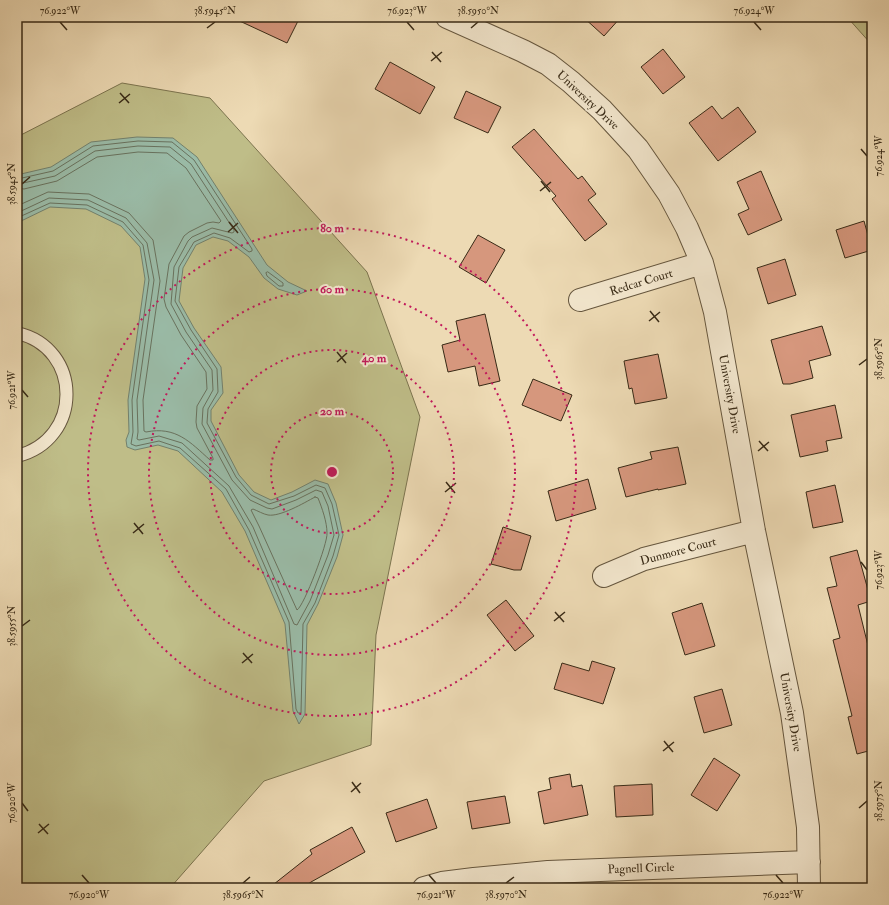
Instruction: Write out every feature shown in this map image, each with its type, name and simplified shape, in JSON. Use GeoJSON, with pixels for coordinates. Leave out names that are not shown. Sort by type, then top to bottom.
{"type":"FeatureCollection","features":[{"type":"Feature","properties":{"kind":"street","name":"University Drive"},"geometry":{"type":"LineString","coordinates":[[447,17],[523,51],[548,64],[571,82],[602,110],[638,149],[669,194],[687,228],[702,263],[715,312],[754,531],[792,713],[808,827],[809,888]]}},
{"type":"Feature","properties":{"kind":"street","name":"Redcar Court"},"geometry":{"type":"LineString","coordinates":[[580,300],[702,263]]}},
{"type":"Feature","properties":{"kind":"street","name":"Dunmore Court"},"geometry":{"type":"LineString","coordinates":[[604,576],[650,557],[754,531]]}},
{"type":"Feature","properties":{"kind":"street","name":"Pagnell Circle"},"geometry":{"type":"LineString","coordinates":[[424,888],[442,883],[474,884],[548,872],[809,862]]}},
{"type":"Feature","properties":{"kind":"lane"},"geometry":{"type":"LineString","coordinates":[[17,333],[32,338],[44,345],[54,355],[66,380],[67,394],[66,408],[61,422],[54,433],[44,443],[32,451],[17,456]]}},
{"type":"Feature","properties":{"kind":"shaded area"},"geometry":{"type":"Polygon","coordinates":[[[847,17],[872,17],[872,45],[847,17]]]}},
{"type":"Feature","properties":{"kind":"shaded area"},"geometry":{"type":"Polygon","coordinates":[[[122,83],[210,98],[367,272],[420,417],[376,635],[371,745],[264,781],[170,888],[17,888],[17,137],[122,83]]]}},
{"type":"Feature","properties":{"kind":"water"},"geometry":{"type":"Polygon","coordinates":[[[137,137],[173,138],[197,157],[267,265],[288,282],[307,291],[297,295],[278,289],[264,278],[249,257],[228,241],[213,237],[196,245],[183,268],[179,301],[194,328],[221,367],[223,393],[211,410],[211,421],[239,475],[254,492],[271,500],[292,492],[315,480],[328,484],[336,503],[343,535],[337,557],[318,604],[307,625],[305,714],[299,724],[293,711],[285,624],[245,531],[222,492],[178,451],[158,445],[135,450],[127,447],[126,440],[129,432],[128,400],[145,279],[140,247],[121,226],[86,209],[50,207],[17,223],[17,173],[21,174],[51,167],[91,142],[137,137]]]}},
{"type":"Feature","properties":{"kind":"building"},"geometry":{"type":"Polygon","coordinates":[[[231,17],[300,17],[287,43],[231,17]]]}},
{"type":"Feature","properties":{"kind":"building"},"geometry":{"type":"Polygon","coordinates":[[[583,17],[621,17],[604,36],[583,17]]]}},
{"type":"Feature","properties":{"kind":"building"},"geometry":{"type":"Polygon","coordinates":[[[663,49],[685,77],[663,94],[641,67],[663,49]]]}},
{"type":"Feature","properties":{"kind":"building"},"geometry":{"type":"Polygon","coordinates":[[[390,62],[435,87],[420,114],[375,89],[390,62]]]}},
{"type":"Feature","properties":{"kind":"building"},"geometry":{"type":"Polygon","coordinates":[[[466,91],[501,107],[488,133],[454,118],[466,91]]]}},
{"type":"Feature","properties":{"kind":"building"},"geometry":{"type":"Polygon","coordinates":[[[712,106],[722,119],[738,107],[756,132],[718,161],[689,123],[712,106]]]}},
{"type":"Feature","properties":{"kind":"building"},"geometry":{"type":"Polygon","coordinates":[[[534,129],[578,179],[582,176],[596,194],[588,200],[607,224],[585,241],[552,199],[556,196],[512,147],[534,129]]]}},
{"type":"Feature","properties":{"kind":"building"},"geometry":{"type":"Polygon","coordinates":[[[761,171],[782,220],[748,235],[738,214],[749,209],[737,182],[761,171]]]}},
{"type":"Feature","properties":{"kind":"building"},"geometry":{"type":"Polygon","coordinates":[[[864,221],[872,250],[845,258],[836,230],[864,221]]]}},
{"type":"Feature","properties":{"kind":"building"},"geometry":{"type":"Polygon","coordinates":[[[478,235],[505,250],[486,283],[459,267],[478,235]]]}},
{"type":"Feature","properties":{"kind":"building"},"geometry":{"type":"Polygon","coordinates":[[[785,259],[796,295],[768,304],[757,268],[785,259]]]}},
{"type":"Feature","properties":{"kind":"building"},"geometry":{"type":"Polygon","coordinates":[[[485,314],[500,381],[479,386],[475,366],[448,372],[442,345],[460,340],[456,321],[485,314]]]}},
{"type":"Feature","properties":{"kind":"building"},"geometry":{"type":"Polygon","coordinates":[[[822,326],[831,355],[809,361],[813,378],[790,384],[783,384],[771,340],[822,326]]]}},
{"type":"Feature","properties":{"kind":"building"},"geometry":{"type":"Polygon","coordinates":[[[658,354],[667,398],[635,404],[632,388],[629,389],[624,361],[658,354]]]}},
{"type":"Feature","properties":{"kind":"building"},"geometry":{"type":"Polygon","coordinates":[[[533,379],[572,395],[561,421],[522,405],[533,379]]]}},
{"type":"Feature","properties":{"kind":"building"},"geometry":{"type":"Polygon","coordinates":[[[835,405],[842,438],[826,441],[828,451],[800,457],[791,415],[835,405]]]}},
{"type":"Feature","properties":{"kind":"building"},"geometry":{"type":"Polygon","coordinates":[[[678,447],[686,484],[626,497],[618,468],[652,459],[650,452],[678,447]]]}},
{"type":"Feature","properties":{"kind":"building"},"geometry":{"type":"Polygon","coordinates":[[[588,479],[596,509],[556,521],[548,491],[588,479]]]}},
{"type":"Feature","properties":{"kind":"building"},"geometry":{"type":"Polygon","coordinates":[[[835,485],[843,522],[813,528],[806,492],[835,485]]]}},
{"type":"Feature","properties":{"kind":"building"},"geometry":{"type":"Polygon","coordinates":[[[503,527],[531,536],[521,570],[514,570],[491,564],[503,527]]]}},
{"type":"Feature","properties":{"kind":"building"},"geometry":{"type":"Polygon","coordinates":[[[857,550],[871,601],[858,605],[872,662],[872,750],[857,754],[848,717],[852,716],[833,640],[840,638],[827,588],[837,586],[830,557],[857,550]]]}},
{"type":"Feature","properties":{"kind":"building"},"geometry":{"type":"Polygon","coordinates":[[[506,600],[534,636],[515,651],[487,615],[506,600]]]}},
{"type":"Feature","properties":{"kind":"building"},"geometry":{"type":"Polygon","coordinates":[[[702,603],[715,646],[685,655],[672,613],[702,603]]]}},
{"type":"Feature","properties":{"kind":"building"},"geometry":{"type":"Polygon","coordinates":[[[592,661],[615,668],[603,704],[554,689],[562,663],[589,671],[592,661]]]}},
{"type":"Feature","properties":{"kind":"building"},"geometry":{"type":"Polygon","coordinates":[[[722,689],[732,725],[704,733],[694,697],[722,689]]]}},
{"type":"Feature","properties":{"kind":"building"},"geometry":{"type":"Polygon","coordinates":[[[714,758],[740,775],[717,811],[691,795],[714,758]]]}},
{"type":"Feature","properties":{"kind":"building"},"geometry":{"type":"Polygon","coordinates":[[[570,774],[572,787],[582,785],[588,815],[544,824],[538,792],[551,789],[549,778],[570,774]]]}},
{"type":"Feature","properties":{"kind":"building"},"geometry":{"type":"Polygon","coordinates":[[[652,784],[653,815],[616,817],[614,786],[652,784]]]}},
{"type":"Feature","properties":{"kind":"building"},"geometry":{"type":"Polygon","coordinates":[[[505,796],[510,823],[472,829],[467,802],[505,796]]]}},
{"type":"Feature","properties":{"kind":"building"},"geometry":{"type":"Polygon","coordinates":[[[427,799],[437,828],[396,842],[386,813],[427,799]]]}},
{"type":"Feature","properties":{"kind":"building"},"geometry":{"type":"Polygon","coordinates":[[[352,827],[365,852],[303,888],[269,888],[312,854],[310,850],[352,827]]]}}]}
